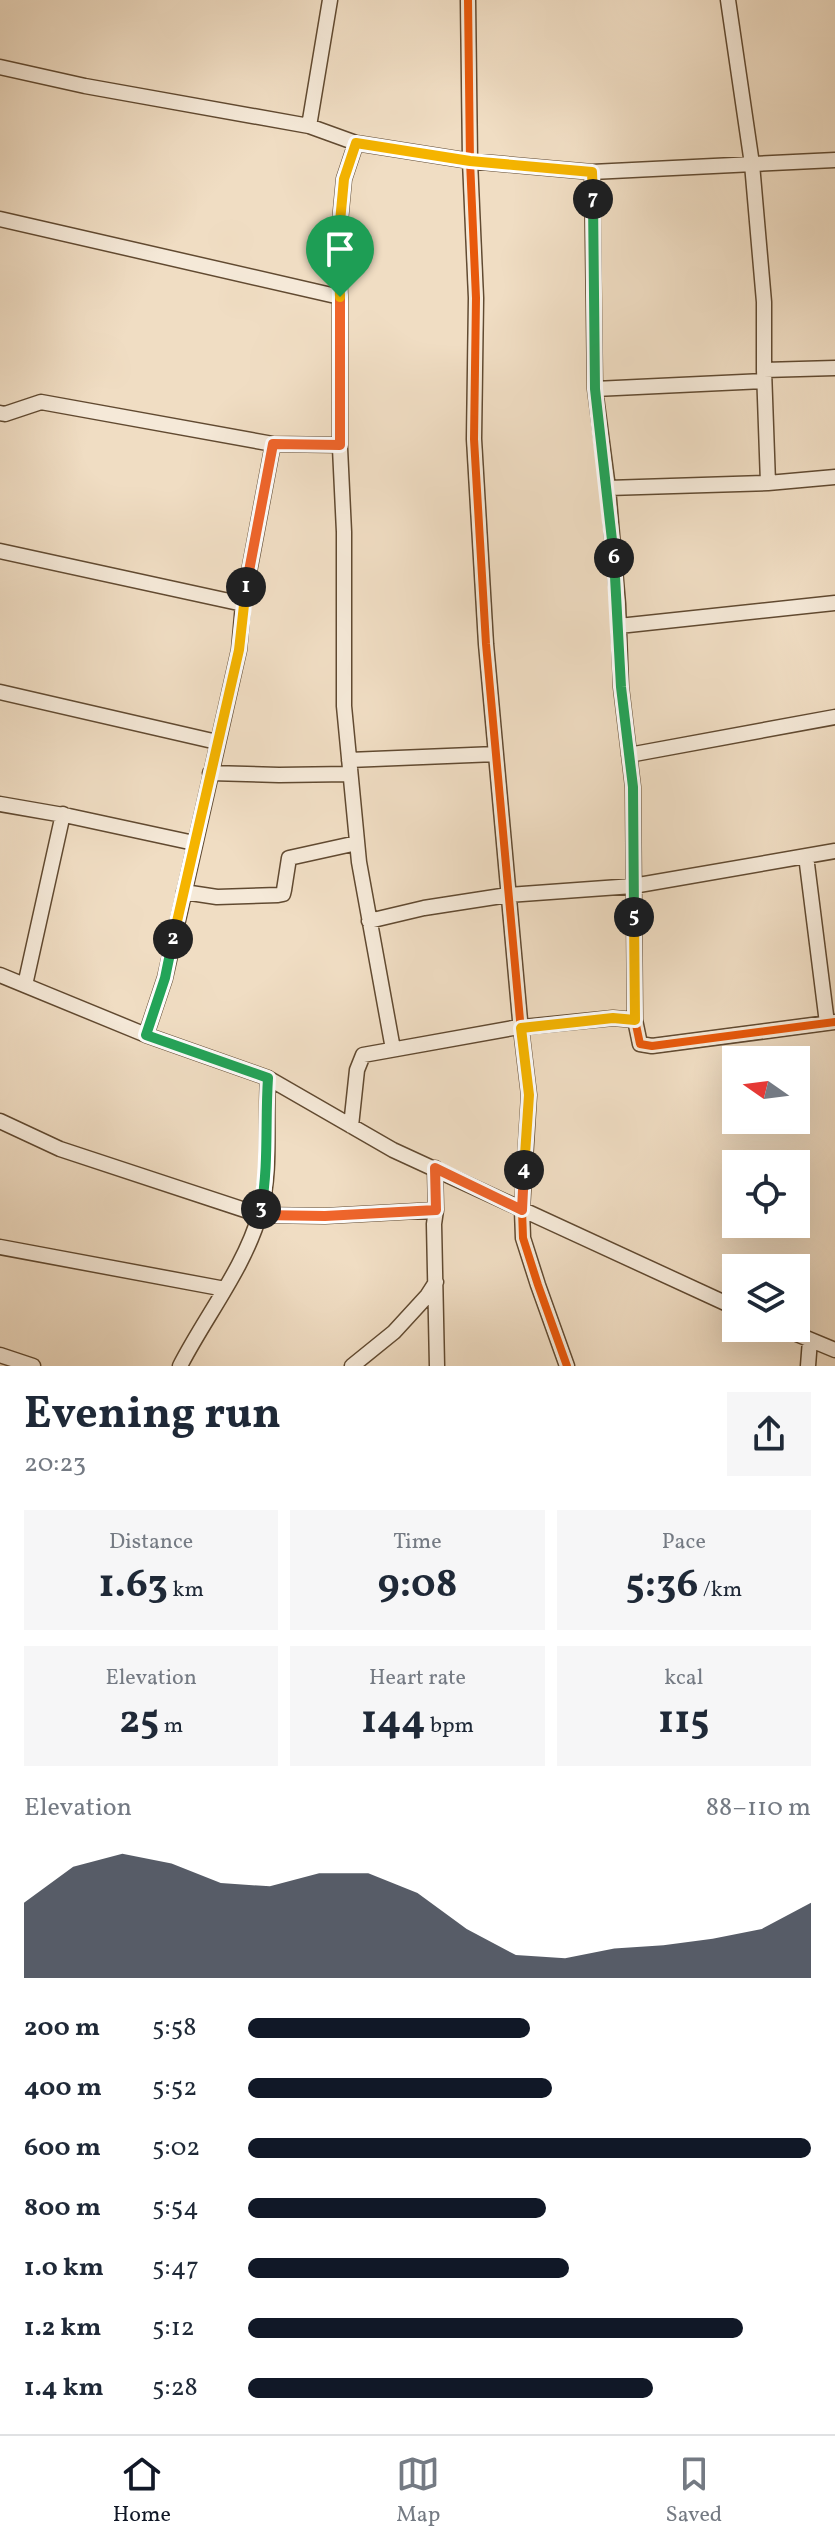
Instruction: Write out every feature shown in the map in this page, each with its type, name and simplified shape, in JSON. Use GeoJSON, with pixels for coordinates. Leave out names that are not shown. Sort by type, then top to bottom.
{"type":"FeatureCollection","features":[{"type":"Feature","properties":{"kind":"street"},"geometry":{"type":"LineString","coordinates":[[309,126],[330,0]]}},
{"type":"Feature","properties":{"kind":"street"},"geometry":{"type":"LineString","coordinates":[[468,0],[476,298],[474,439],[486,644],[529,1095],[523,1238],[567,1366]]}},
{"type":"Feature","properties":{"kind":"street"},"geometry":{"type":"LineString","coordinates":[[728,0],[752,164],[764,302],[768,483]]}},
{"type":"Feature","properties":{"kind":"street"},"geometry":{"type":"LineString","coordinates":[[0,67],[85,86],[309,126],[356,143],[470,161],[592,172],[835,160]]}},
{"type":"Feature","properties":{"kind":"street"},"geometry":{"type":"LineString","coordinates":[[356,143],[344,179],[338,243],[344,706],[357,843],[393,1049]]}},
{"type":"Feature","properties":{"kind":"street"},"geometry":{"type":"LineString","coordinates":[[592,172],[595,389],[608,488],[621,687],[633,787],[635,1020],[640,1044],[652,1046],[831,1023],[806,856]]}},
{"type":"Feature","properties":{"kind":"street"},"geometry":{"type":"LineString","coordinates":[[0,219],[340,297]]}},
{"type":"Feature","properties":{"kind":"street"},"geometry":{"type":"LineString","coordinates":[[595,389],[835,368]]}},
{"type":"Feature","properties":{"kind":"street"},"geometry":{"type":"LineString","coordinates":[[0,413],[41,402],[273,444],[340,445]]}},
{"type":"Feature","properties":{"kind":"street"},"geometry":{"type":"LineString","coordinates":[[146,1035],[165,978],[239,650],[243,604],[273,444]]}},
{"type":"Feature","properties":{"kind":"street"},"geometry":{"type":"LineString","coordinates":[[608,488],[768,483],[835,477]]}},
{"type":"Feature","properties":{"kind":"street"},"geometry":{"type":"LineString","coordinates":[[0,551],[243,604]]}},
{"type":"Feature","properties":{"kind":"street"},"geometry":{"type":"LineString","coordinates":[[619,626],[835,603]]}},
{"type":"Feature","properties":{"kind":"street"},"geometry":{"type":"LineString","coordinates":[[0,692],[217,742]]}},
{"type":"Feature","properties":{"kind":"street"},"geometry":{"type":"LineString","coordinates":[[629,755],[835,717]]}},
{"type":"Feature","properties":{"kind":"street"},"geometry":{"type":"LineString","coordinates":[[210,773],[279,775],[496,754]]}},
{"type":"Feature","properties":{"kind":"street"},"geometry":{"type":"LineString","coordinates":[[0,804],[63,814],[194,843]]}},
{"type":"Feature","properties":{"kind":"street"},"geometry":{"type":"LineString","coordinates":[[25,985],[63,814]]}},
{"type":"Feature","properties":{"kind":"street"},"geometry":{"type":"LineString","coordinates":[[184,892],[217,897],[283,894],[289,858],[357,843]]}},
{"type":"Feature","properties":{"kind":"street"},"geometry":{"type":"LineString","coordinates":[[369,921],[424,908],[508,895],[633,886],[835,851]]}},
{"type":"Feature","properties":{"kind":"street"},"geometry":{"type":"LineString","coordinates":[[0,975],[146,1035],[268,1078],[393,1150],[722,1302]]}},
{"type":"Feature","properties":{"kind":"street"},"geometry":{"type":"LineString","coordinates":[[351,1126],[357,1070],[363,1055],[513,1028],[613,1018],[635,1020]]}},
{"type":"Feature","properties":{"kind":"street"},"geometry":{"type":"LineString","coordinates":[[180,1366],[225,1289],[260,1215],[268,1154],[265,1118],[268,1078]]}},
{"type":"Feature","properties":{"kind":"street"},"geometry":{"type":"LineString","coordinates":[[0,1121],[60,1149],[260,1215],[325,1216],[436,1210]]}},
{"type":"Feature","properties":{"kind":"street"},"geometry":{"type":"LineString","coordinates":[[435,1168],[437,1366]]}},
{"type":"Feature","properties":{"kind":"street"},"geometry":{"type":"LineString","coordinates":[[0,1247],[225,1289]]}},
{"type":"Feature","properties":{"kind":"street"},"geometry":{"type":"LineString","coordinates":[[352,1366],[394,1332],[436,1282]]}},
{"type":"Feature","properties":{"kind":"street"},"geometry":{"type":"LineString","coordinates":[[810,1340],[835,1350]]}},
{"type":"Feature","properties":{"kind":"street"},"geometry":{"type":"LineString","coordinates":[[808,1366],[810,1342]]}},
{"type":"Feature","properties":{"kind":"street"},"geometry":{"type":"LineString","coordinates":[[0,1355],[33,1366]]}},
{"type":"Feature","properties":{"kind":"cycle path"},"geometry":{"type":"LineString","coordinates":[[468,0],[476,298],[474,439],[486,644],[529,1095],[523,1238],[567,1366]]}},
{"type":"Feature","properties":{"kind":"cycle path"},"geometry":{"type":"LineString","coordinates":[[592,172],[595,389],[608,488],[618,604],[621,687],[633,787],[635,1020],[640,1044],[652,1046],[835,1022]]}},
{"type":"Feature","properties":{"kind":"route"},"geometry":{"type":"LineString","coordinates":[[356,143],[470,161],[592,172],[595,389],[608,488],[618,604],[621,687],[633,787],[635,1020],[613,1018],[521,1028],[529,1095],[522,1210],[435,1168],[436,1210],[325,1216],[260,1215],[268,1154],[265,1118],[268,1078],[146,1035],[165,978],[239,650],[243,604],[273,444],[340,445],[340,297],[338,243],[344,179],[356,143]]}}]}
